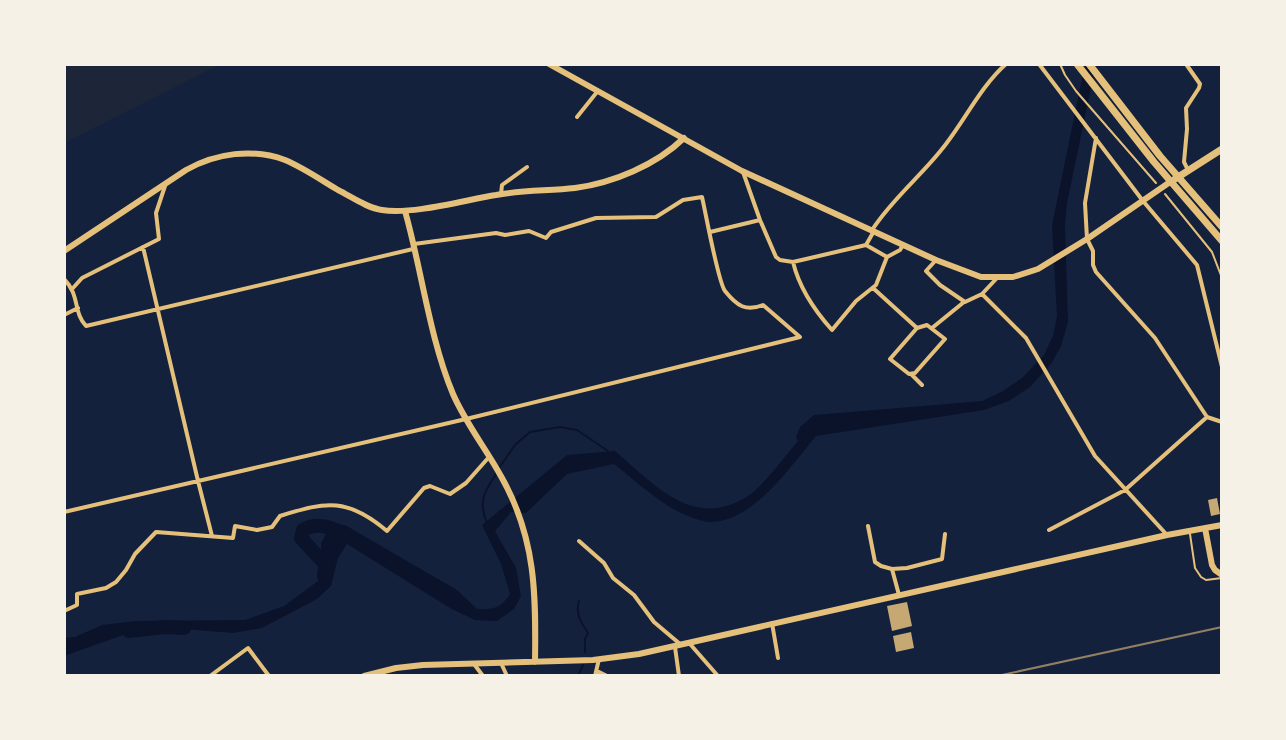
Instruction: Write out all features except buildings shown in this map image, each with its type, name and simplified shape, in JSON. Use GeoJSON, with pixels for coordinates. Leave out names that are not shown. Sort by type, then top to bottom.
{"type":"FeatureCollection","features":[{"type":"Feature","properties":{"kind":"main road"},"geometry":{"type":"LineString","coordinates":[[1077,64],[1174,180],[1222,227]]}},
{"type":"Feature","properties":{"kind":"main road"},"geometry":{"type":"LineString","coordinates":[[1089,64],[1222,241]]}},
{"type":"Feature","properties":{"kind":"main road"},"geometry":{"type":"LineString","coordinates":[[1174,180],[1222,149]]}},
{"type":"Feature","properties":{"kind":"street"},"geometry":{"type":"LineString","coordinates":[[549,64],[742,171],[936,260],[981,277],[1013,277],[1038,269],[1174,180]]}},
{"type":"Feature","properties":{"kind":"street"},"geometry":{"type":"LineString","coordinates":[[866,245],[881,216],[942,149],[984,89],[1006,64]]}},
{"type":"Feature","properties":{"kind":"street"},"geometry":{"type":"LineString","coordinates":[[1039,64],[1143,201],[1197,265],[1222,367]]}},
{"type":"Feature","properties":{"kind":"street"},"geometry":{"type":"LineString","coordinates":[[1186,64],[1200,84],[1186,108],[1184,162],[1188,170]]}},
{"type":"Feature","properties":{"kind":"street"},"geometry":{"type":"LineString","coordinates":[[577,117],[597,92]]}},
{"type":"Feature","properties":{"kind":"street"},"geometry":{"type":"LineString","coordinates":[[64,251],[199,163],[225,155],[253,153],[285,160],[371,206],[381,210],[405,211],[501,194],[568,189],[598,183],[652,161],[673,149],[684,138]]}},
{"type":"Feature","properties":{"kind":"street"},"geometry":{"type":"LineString","coordinates":[[1096,138],[1085,203],[1084,241],[1093,251],[1096,272],[1155,338],[1207,417],[1222,422]]}},
{"type":"Feature","properties":{"kind":"street"},"geometry":{"type":"LineString","coordinates":[[501,194],[502,185],[527,167]]}},
{"type":"Feature","properties":{"kind":"street"},"geometry":{"type":"LineString","coordinates":[[742,171],[760,220],[780,260],[793,262],[866,245],[887,257]]}},
{"type":"Feature","properties":{"kind":"street"},"geometry":{"type":"LineString","coordinates":[[73,288],[82,278],[159,239],[156,213],[165,184]]}},
{"type":"Feature","properties":{"kind":"street"},"geometry":{"type":"LineString","coordinates":[[64,279],[73,288],[81,322],[86,326],[415,246],[496,233],[505,235],[529,231],[546,238],[551,232],[596,218],[656,217],[683,200],[702,197],[723,289],[749,310],[763,305],[800,337],[466,419],[64,512]]}},
{"type":"Feature","properties":{"kind":"street"},"geometry":{"type":"LineString","coordinates":[[405,211],[446,375],[466,419],[502,477],[523,525],[536,600],[535,662]]}},
{"type":"Feature","properties":{"kind":"street"},"geometry":{"type":"LineString","coordinates":[[710,232],[760,220]]}},
{"type":"Feature","properties":{"kind":"street"},"geometry":{"type":"LineString","coordinates":[[793,262],[809,299],[832,330],[856,301],[873,288],[882,275],[887,257],[903,245]]}},
{"type":"Feature","properties":{"kind":"street"},"geometry":{"type":"LineString","coordinates":[[143,247],[212,536]]}},
{"type":"Feature","properties":{"kind":"street"},"geometry":{"type":"LineString","coordinates":[[936,260],[926,271],[965,302]]}},
{"type":"Feature","properties":{"kind":"street"},"geometry":{"type":"LineString","coordinates":[[932,328],[965,302],[982,294],[997,278]]}},
{"type":"Feature","properties":{"kind":"street"},"geometry":{"type":"LineString","coordinates":[[873,288],[917,328]]}},
{"type":"Feature","properties":{"kind":"street"},"geometry":{"type":"LineString","coordinates":[[982,294],[1026,338],[1095,456],[1167,535]]}},
{"type":"Feature","properties":{"kind":"street"},"geometry":{"type":"LineString","coordinates":[[64,315],[78,308]]}},
{"type":"Feature","properties":{"kind":"street"},"geometry":{"type":"LineString","coordinates":[[912,375],[945,339],[927,325],[917,328],[890,359],[922,385]]}},
{"type":"Feature","properties":{"kind":"street"},"geometry":{"type":"LineString","coordinates":[[1049,530],[1125,490],[1207,417]]}},
{"type":"Feature","properties":{"kind":"street"},"geometry":{"type":"LineString","coordinates":[[64,611],[77,605],[77,594],[106,588],[116,582],[135,554],[156,532],[233,538],[235,526],[257,530],[272,527],[280,516],[333,504],[348,506],[367,515],[387,531],[424,488],[430,486],[450,494],[466,483],[489,457]]}},
{"type":"Feature","properties":{"kind":"street"},"geometry":{"type":"LineString","coordinates":[[364,676],[423,665],[599,659],[639,654],[1222,525]]}},
{"type":"Feature","properties":{"kind":"street"},"geometry":{"type":"LineString","coordinates":[[868,526],[875,562],[892,569],[942,559],[945,534]]}},
{"type":"Feature","properties":{"kind":"street"},"geometry":{"type":"LineString","coordinates":[[1205,528],[1212,565],[1222,576]]}},
{"type":"Feature","properties":{"kind":"street"},"geometry":{"type":"LineString","coordinates":[[579,541],[604,563],[613,578],[634,595],[654,622],[718,676]]}},
{"type":"Feature","properties":{"kind":"street"},"geometry":{"type":"LineString","coordinates":[[892,569],[899,595]]}},
{"type":"Feature","properties":{"kind":"street"},"geometry":{"type":"LineString","coordinates":[[772,623],[778,658]]}},
{"type":"Feature","properties":{"kind":"street"},"geometry":{"type":"LineString","coordinates":[[679,676],[681,644]]}},
{"type":"Feature","properties":{"kind":"street"},"geometry":{"type":"LineString","coordinates":[[210,676],[248,648],[269,676]]}},
{"type":"Feature","properties":{"kind":"street"},"geometry":{"type":"LineString","coordinates":[[599,659],[596,674],[607,676]]}},
{"type":"Feature","properties":{"kind":"street"},"geometry":{"type":"LineString","coordinates":[[501,663],[507,676]]}},
{"type":"Feature","properties":{"kind":"street"},"geometry":{"type":"LineString","coordinates":[[474,664],[483,676]]}},
{"type":"Feature","properties":{"kind":"lane"},"geometry":{"type":"LineString","coordinates":[[1189,531],[1198,573],[1206,580],[1222,576]]}},
{"type":"Feature","properties":{"kind":"path"},"geometry":{"type":"LineString","coordinates":[[1060,64],[1097,117],[1212,252],[1222,278]]}},
{"type":"Feature","properties":{"kind":"shaded area"},"geometry":{"type":"Polygon","coordinates":[[[64,64],[221,64],[64,143],[64,64]]]}},
{"type":"Feature","properties":{"kind":"shaded area"},"geometry":{"type":"Polygon","coordinates":[[[1085,64],[1096,64],[1067,203],[1068,322],[1061,346],[1051,364],[1030,387],[1009,401],[984,410],[816,436],[755,504],[724,520],[708,522],[677,511],[614,464],[567,474],[526,513],[511,512],[495,531],[516,568],[521,596],[514,609],[497,621],[475,620],[450,608],[347,544],[338,558],[331,586],[317,599],[262,628],[233,633],[158,627],[129,633],[64,656],[64,638],[75,637],[102,625],[136,621],[245,620],[284,606],[322,578],[321,543],[331,525],[345,525],[457,590],[477,609],[496,607],[510,594],[501,564],[482,525],[567,455],[615,451],[644,477],[676,499],[692,506],[710,508],[728,505],[754,492],[798,441],[796,437],[800,427],[814,415],[982,401],[1003,391],[1022,378],[1044,355],[1053,336],[1057,316],[1052,225],[1085,64]]]}},
{"type":"Feature","properties":{"kind":"waterway"},"geometry":{"type":"LineString","coordinates":[[499,468],[515,445],[530,432],[560,427],[577,430],[608,451]]}},
{"type":"Feature","properties":{"kind":"waterway"},"geometry":{"type":"LineString","coordinates":[[487,523],[484,497],[496,474]]}},
{"type":"Feature","properties":{"kind":"waterway"},"geometry":{"type":"LineString","coordinates":[[324,576],[325,564],[301,538],[303,530],[320,526],[347,535]]}},
{"type":"Feature","properties":{"kind":"waterway"},"geometry":{"type":"LineString","coordinates":[[579,601],[578,614],[588,633],[585,652]]}},
{"type":"Feature","properties":{"kind":"waterway"},"geometry":{"type":"LineString","coordinates":[[129,631],[184,628]]}},
{"type":"Feature","properties":{"kind":"waterway"},"geometry":{"type":"LineString","coordinates":[[578,676],[583,665]]}},
{"type":"Feature","properties":{"kind":"railway"},"geometry":{"type":"LineString","coordinates":[[997,676],[1222,627]]}}]}
